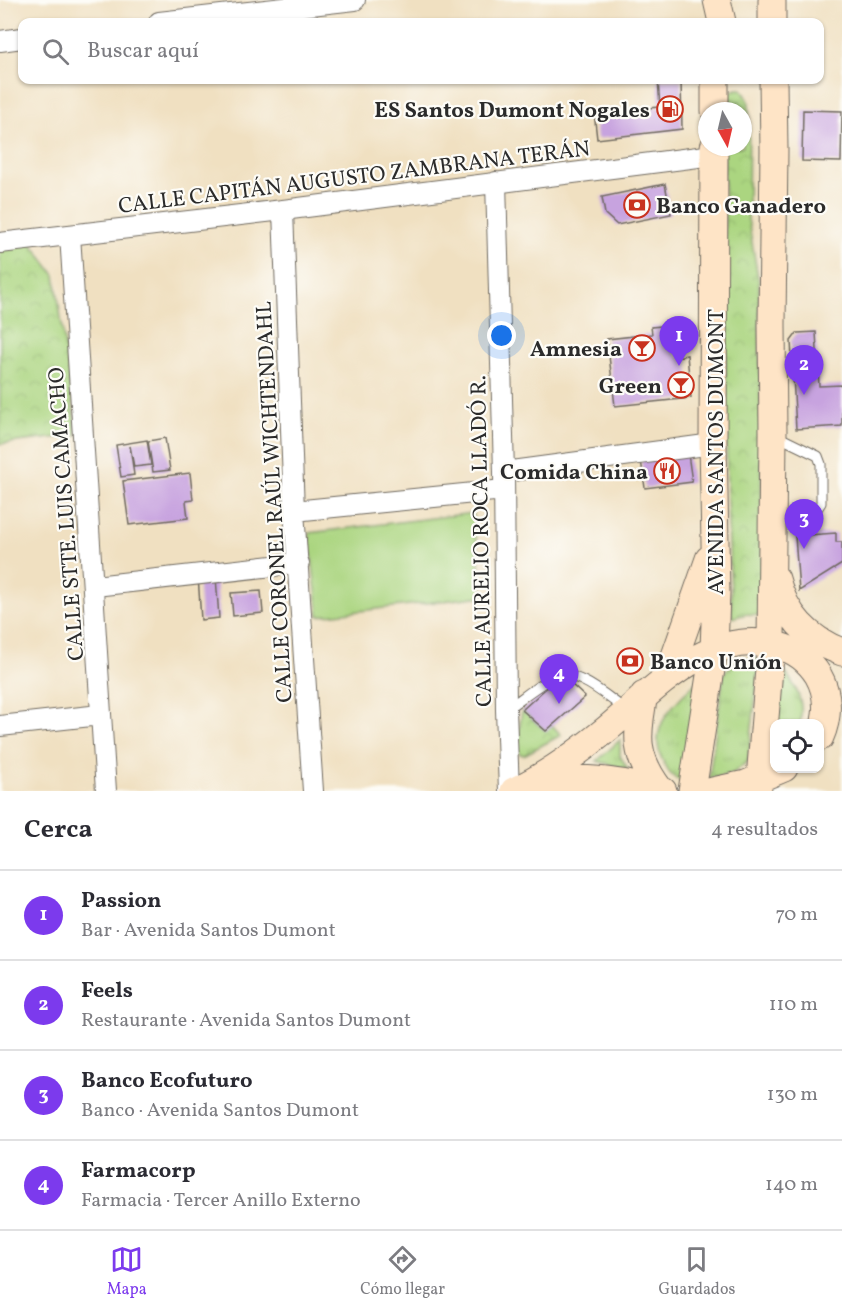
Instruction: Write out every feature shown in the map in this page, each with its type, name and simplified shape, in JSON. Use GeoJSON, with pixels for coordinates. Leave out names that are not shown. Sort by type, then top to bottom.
{"type":"FeatureCollection","features":[{"type":"Feature","properties":{"kind":"main road"},"geometry":{"type":"LineString","coordinates":[[715,18],[716,0]]}},
{"type":"Feature","properties":{"kind":"main road"},"geometry":{"type":"LineString","coordinates":[[716,0],[721,18]]}},
{"type":"Feature","properties":{"kind":"main road"},"geometry":{"type":"LineString","coordinates":[[772,0],[772,18]]}},
{"type":"Feature","properties":{"kind":"main road"},"geometry":{"type":"LineString","coordinates":[[715,102],[716,84]]}},
{"type":"Feature","properties":{"kind":"main road"},"geometry":{"type":"LineString","coordinates":[[756,84],[774,150]]}},
{"type":"Feature","properties":{"kind":"main road"},"geometry":{"type":"LineString","coordinates":[[761,786],[771,644],[773,84]]}},
{"type":"Feature","properties":{"kind":"main road","name":"AVENIDA SANTOS DUMONT"},"geometry":{"type":"LineString","coordinates":[[692,791],[714,650],[716,536],[713,444],[714,156]]}},
{"type":"Feature","properties":{"kind":"main road"},"geometry":{"type":"LineString","coordinates":[[662,791],[647,772],[641,758],[638,727],[645,696],[675,656],[716,536]]}},
{"type":"Feature","properties":{"kind":"main road"},"geometry":{"type":"LineString","coordinates":[[771,557],[780,594],[797,624],[824,645],[842,652]]}},
{"type":"Feature","properties":{"kind":"main road"},"geometry":{"type":"LineString","coordinates":[[516,789],[578,752],[645,696],[714,650],[749,642],[787,648],[802,656],[819,677],[824,689],[826,717],[824,723]]}},
{"type":"Feature","properties":{"kind":"main road"},"geometry":{"type":"LineString","coordinates":[[802,656],[842,657]]}},
{"type":"Feature","properties":{"kind":"main road"},"geometry":{"type":"LineString","coordinates":[[824,735],[842,722]]}},
{"type":"Feature","properties":{"kind":"main road"},"geometry":{"type":"LineString","coordinates":[[761,786],[778,773]]}},
{"type":"Feature","properties":{"kind":"main road"},"geometry":{"type":"LineString","coordinates":[[713,791],[761,786],[786,773]]}},
{"type":"Feature","properties":{"kind":"main road"},"geometry":{"type":"LineString","coordinates":[[516,789],[571,778],[662,791]]}},
{"type":"Feature","properties":{"kind":"street"},"geometry":{"type":"LineString","coordinates":[[195,18],[355,0]]}},
{"type":"Feature","properties":{"kind":"street"},"geometry":{"type":"LineString","coordinates":[[0,41],[18,39]]}},
{"type":"Feature","properties":{"kind":"street","name":"CALLE CAPITÁN AUGUSTO ZAMBRANA TERÁN"},"geometry":{"type":"LineString","coordinates":[[0,243],[283,210],[698,153]]}},
{"type":"Feature","properties":{"kind":"street","name":"CALLE AURELIO ROCA LLADÓ R."},"geometry":{"type":"LineString","coordinates":[[496,182],[504,481],[506,710],[516,789]]}},
{"type":"Feature","properties":{"kind":"street","name":"CALLE CORONEL RAÚL WICHTENDAHL"},"geometry":{"type":"LineString","coordinates":[[283,210],[294,511],[313,791]]}},
{"type":"Feature","properties":{"kind":"street","name":"CALLE STTE. LUIS CAMACHO"},"geometry":{"type":"LineString","coordinates":[[70,235],[106,791]]}},
{"type":"Feature","properties":{"kind":"street"},"geometry":{"type":"LineString","coordinates":[[294,511],[504,481],[713,444]]}},
{"type":"Feature","properties":{"kind":"street"},"geometry":{"type":"LineString","coordinates":[[94,586],[299,563]]}},
{"type":"Feature","properties":{"kind":"street"},"geometry":{"type":"LineString","coordinates":[[0,726],[100,715]]}},
{"type":"Feature","properties":{"kind":"lane"},"geometry":{"type":"LineString","coordinates":[[771,523],[810,513],[821,503],[818,456],[773,434]]}},
{"type":"Feature","properties":{"kind":"lane"},"geometry":{"type":"LineString","coordinates":[[506,710],[552,677],[571,676],[585,682],[645,696]]}},
{"type":"Feature","properties":{"kind":"green space"},"geometry":{"type":"Polygon","coordinates":[[[736,89],[742,89],[749,102],[725,102],[726,95],[736,89]]]}},
{"type":"Feature","properties":{"kind":"green space"},"geometry":{"type":"Polygon","coordinates":[[[724,156],[749,156],[748,219],[759,283],[763,616],[746,614],[732,618],[727,498],[724,156]]]}},
{"type":"Feature","properties":{"kind":"green space"},"geometry":{"type":"Polygon","coordinates":[[[31,243],[55,275],[77,435],[0,444],[0,249],[31,243]]]}},
{"type":"Feature","properties":{"kind":"green space"},"geometry":{"type":"Polygon","coordinates":[[[473,513],[483,596],[319,616],[309,533],[473,513]]]}},
{"type":"Feature","properties":{"kind":"green space"},"geometry":{"type":"Polygon","coordinates":[[[738,659],[760,660],[748,761],[733,773],[709,779],[724,673],[738,659]]]}},
{"type":"Feature","properties":{"kind":"green space"},"geometry":{"type":"Polygon","coordinates":[[[783,669],[798,694],[801,715],[800,719],[778,719],[783,669]]]}},
{"type":"Feature","properties":{"kind":"green space"},"geometry":{"type":"Polygon","coordinates":[[[699,680],[683,782],[672,776],[666,767],[658,747],[658,736],[661,725],[674,705],[699,680]]]}},
{"type":"Feature","properties":{"kind":"green space"},"geometry":{"type":"Polygon","coordinates":[[[522,710],[545,730],[552,725],[561,735],[524,755],[520,754],[517,749],[522,710]]]}},
{"type":"Feature","properties":{"kind":"green space"},"geometry":{"type":"Polygon","coordinates":[[[620,740],[620,756],[628,769],[597,761],[620,740]]]}},
{"type":"Feature","properties":{"kind":"building"},"geometry":{"type":"Polygon","coordinates":[[[658,84],[681,84],[682,129],[597,139],[594,112],[660,107],[658,84]]]}},
{"type":"Feature","properties":{"kind":"building"},"geometry":{"type":"Polygon","coordinates":[[[803,110],[842,111],[841,162],[802,161],[803,110]]]}},
{"type":"Feature","properties":{"kind":"building","name":"Banco Ganadero"},"geometry":{"type":"Polygon","coordinates":[[[665,184],[671,214],[617,225],[605,214],[602,197],[665,184]]]}},
{"type":"Feature","properties":{"kind":"building"},"geometry":{"type":"Polygon","coordinates":[[[673,325],[677,357],[687,355],[691,398],[615,406],[607,339],[652,334],[651,327],[673,325]]]}},
{"type":"Feature","properties":{"kind":"building"},"geometry":{"type":"Polygon","coordinates":[[[816,332],[819,386],[842,385],[842,426],[796,429],[791,341],[797,333],[816,332]]]}},
{"type":"Feature","properties":{"kind":"building"},"geometry":{"type":"Polygon","coordinates":[[[165,438],[170,470],[153,472],[148,441],[165,438]]]}},
{"type":"Feature","properties":{"kind":"building"},"geometry":{"type":"Polygon","coordinates":[[[147,440],[151,465],[134,467],[130,446],[134,475],[121,477],[116,445],[147,440]]]}},
{"type":"Feature","properties":{"kind":"building","name":"Comida China"},"geometry":{"type":"Polygon","coordinates":[[[688,454],[692,482],[645,488],[641,460],[688,454]]]}},
{"type":"Feature","properties":{"kind":"building"},"geometry":{"type":"Polygon","coordinates":[[[190,473],[193,500],[186,501],[188,518],[129,525],[123,481],[190,473]]]}},
{"type":"Feature","properties":{"kind":"building"},"geometry":{"type":"Polygon","coordinates":[[[836,533],[836,542],[842,542],[842,564],[799,591],[795,536],[836,533]]]}},
{"type":"Feature","properties":{"kind":"building"},"geometry":{"type":"Polygon","coordinates":[[[198,576],[216,577],[219,618],[201,620],[198,576]]]}},
{"type":"Feature","properties":{"kind":"building"},"geometry":{"type":"Polygon","coordinates":[[[261,591],[263,613],[233,616],[231,593],[261,591]]]}},
{"type":"Feature","properties":{"kind":"building"},"geometry":{"type":"Polygon","coordinates":[[[554,681],[563,690],[571,684],[585,697],[546,731],[522,710],[554,681]]]}},
{"type":"Feature","properties":{"kind":"place","name":"ES Santos Dumont Nogales"},"geometry":{"type":"Point","coordinates":[670,109]}},
{"type":"Feature","properties":{"kind":"place","name":"Banco Ganadero"},"geometry":{"type":"Point","coordinates":[637,205]}},
{"type":"Feature","properties":{"kind":"place","name":"Amnesia"},"geometry":{"type":"Point","coordinates":[642,348]}},
{"type":"Feature","properties":{"kind":"place","name":"Passion"},"geometry":{"type":"Point","coordinates":[679,366]}},
{"type":"Feature","properties":{"kind":"place","name":"Green"},"geometry":{"type":"Point","coordinates":[681,385]}},
{"type":"Feature","properties":{"kind":"place","name":"Feels"},"geometry":{"type":"Point","coordinates":[804,395]}},
{"type":"Feature","properties":{"kind":"place","name":"Comida China"},"geometry":{"type":"Point","coordinates":[667,471]}},
{"type":"Feature","properties":{"kind":"place","name":"Banco Ecofuturo"},"geometry":{"type":"Point","coordinates":[804,549]}},
{"type":"Feature","properties":{"kind":"place","name":"Banco Unión"},"geometry":{"type":"Point","coordinates":[630,661]}},
{"type":"Feature","properties":{"kind":"place","name":"Farmacorp"},"geometry":{"type":"Point","coordinates":[559,704]}}]}
